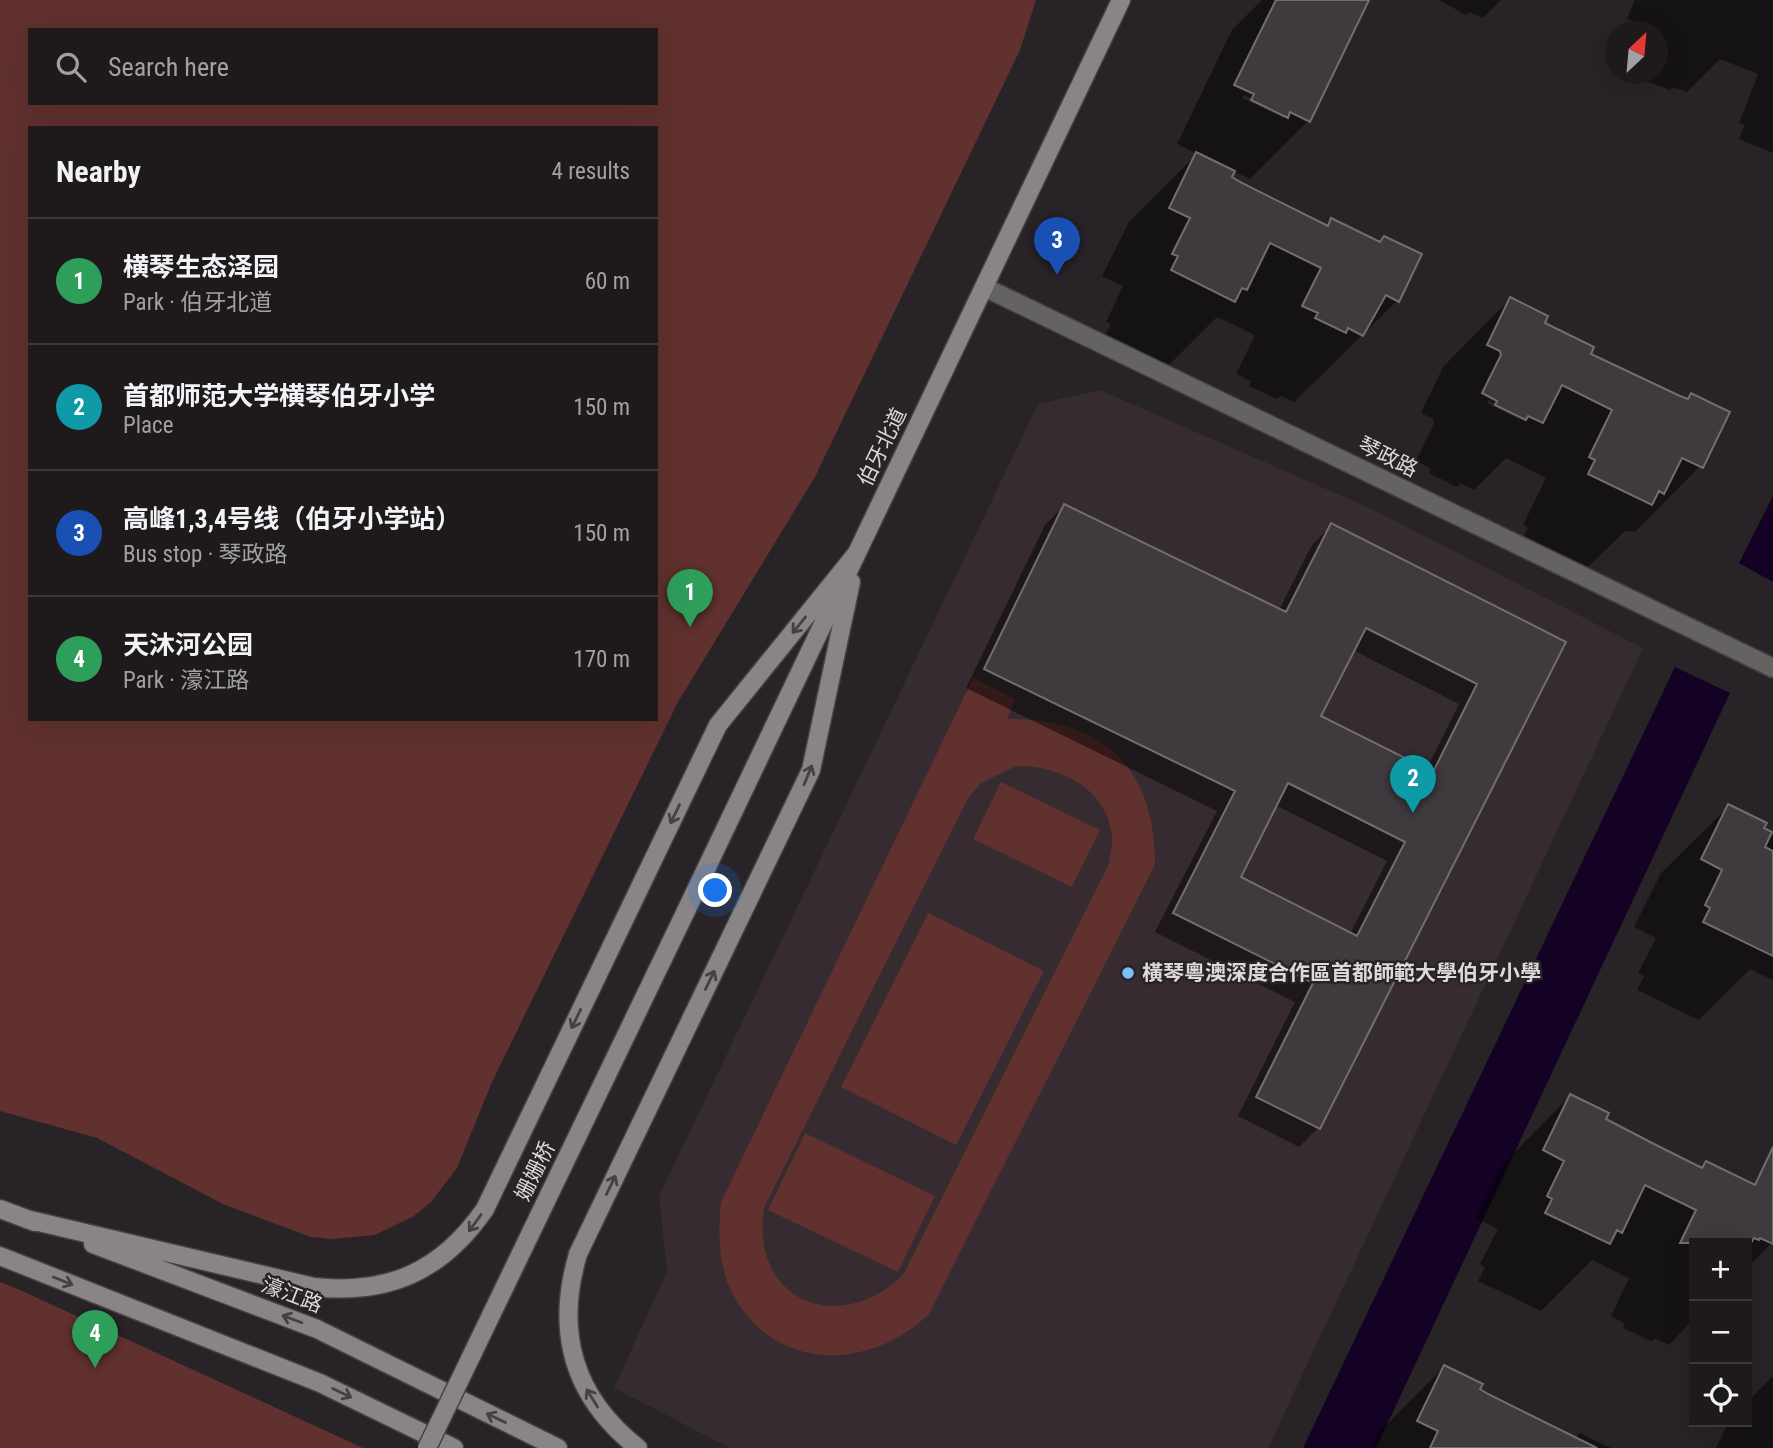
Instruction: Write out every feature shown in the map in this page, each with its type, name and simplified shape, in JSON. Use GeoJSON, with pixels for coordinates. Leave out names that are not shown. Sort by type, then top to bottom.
{"type":"FeatureCollection","features":[{"type":"Feature","properties":{"kind":"main road","name":"伯牙北道"},"geometry":{"type":"LineString","coordinates":[[684,913],[1121,0]]}},
{"type":"Feature","properties":{"kind":"main road"},"geometry":{"type":"LineString","coordinates":[[26,1219],[314,1287],[339,1290],[364,1288],[412,1275],[453,1247],[485,1209],[718,725],[857,553]]}},
{"type":"Feature","properties":{"kind":"main road"},"geometry":{"type":"LineString","coordinates":[[638,1448],[605,1418],[579,1376],[567,1327],[571,1278],[578,1254],[811,770],[857,553]]}},
{"type":"Feature","properties":{"kind":"main road","name":"姗姗桥"},"geometry":{"type":"LineString","coordinates":[[427,1448],[684,913]]}},
{"type":"Feature","properties":{"kind":"main road","name":"濠江路"},"geometry":{"type":"LineString","coordinates":[[0,1209],[317,1329],[558,1448]]}},
{"type":"Feature","properties":{"kind":"main road"},"geometry":{"type":"LineString","coordinates":[[0,1256],[320,1382],[454,1448]]}},
{"type":"Feature","properties":{"kind":"street","name":"琴政路"},"geometry":{"type":"LineString","coordinates":[[984,287],[1773,668]]}},
{"type":"Feature","properties":{"kind":"shaded area"},"geometry":{"type":"Polygon","coordinates":[[[0,0],[1036,0],[1020,50],[815,477],[678,702],[492,1082],[457,1168],[431,1202],[414,1216],[375,1235],[332,1239],[311,1237],[223,1204],[97,1138],[0,1111],[0,0]]]}},
{"type":"Feature","properties":{"kind":"shaded area","name":"橫琴粵澳深度合作區首都師範大學伯牙小學"},"geometry":{"type":"Polygon","coordinates":[[[1100,390],[1372,509],[1643,648],[1268,1448],[730,1448],[614,1388],[667,1271],[659,1196],[1038,404],[1100,390]]]}},
{"type":"Feature","properties":{"kind":"shaded area"},"geometry":{"type":"Polygon","coordinates":[[[1773,496],[1773,582],[1739,563],[1773,496]]]}},
{"type":"Feature","properties":{"kind":"shaded area"},"geometry":{"type":"Polygon","coordinates":[[[1675,667],[1730,693],[1376,1448],[1303,1448],[1675,667]]]}},
{"type":"Feature","properties":{"kind":"shaded area"},"geometry":{"type":"Polygon","coordinates":[[[973,678],[1015,699],[1007,719],[1041,721],[1070,728],[1096,739],[1117,755],[1134,776],[1146,801],[1153,831],[1155,865],[929,1314],[905,1333],[879,1346],[851,1354],[823,1355],[796,1350],[771,1337],[749,1318],[727,1281],[720,1248],[721,1202],[973,678]],[[1016,766],[981,783],[967,800],[764,1208],[763,1240],[771,1266],[785,1286],[804,1300],[827,1306],[852,1304],[878,1294],[903,1275],[1109,864],[1112,837],[1109,820],[1091,793],[1065,775],[1016,766]]]}},
{"type":"Feature","properties":{"kind":"shaded area"},"geometry":{"type":"Polygon","coordinates":[[[1001,782],[1100,830],[1072,887],[973,839],[1001,782]]]}},
{"type":"Feature","properties":{"kind":"shaded area"},"geometry":{"type":"Polygon","coordinates":[[[928,913],[1044,971],[956,1145],[841,1087],[928,913]]]}},
{"type":"Feature","properties":{"kind":"shaded area"},"geometry":{"type":"Polygon","coordinates":[[[805,1133],[935,1196],[898,1272],[768,1210],[805,1133]]]}},
{"type":"Feature","properties":{"kind":"shaded area"},"geometry":{"type":"Polygon","coordinates":[[[0,1282],[18,1289],[363,1448],[0,1448],[0,1282]]]}},
{"type":"Feature","properties":{"kind":"building"},"geometry":{"type":"Polygon","coordinates":[[[1276,0],[1369,0],[1310,122],[1290,112],[1288,118],[1251,100],[1254,94],[1234,85],[1276,0]]]}},
{"type":"Feature","properties":{"kind":"building"},"geometry":{"type":"Polygon","coordinates":[[[1196,152],[1235,171],[1232,177],[1240,182],[1328,226],[1331,218],[1380,242],[1384,236],[1422,254],[1399,302],[1386,295],[1363,336],[1348,328],[1346,333],[1315,318],[1318,313],[1302,306],[1321,268],[1270,243],[1247,290],[1242,288],[1235,302],[1171,270],[1178,256],[1172,254],[1190,218],[1169,208],[1196,152]]]}},
{"type":"Feature","properties":{"kind":"building"},"geometry":{"type":"Polygon","coordinates":[[[1510,297],[1548,316],[1545,323],[1594,347],[1591,354],[1680,396],[1688,399],[1691,393],[1730,412],[1703,468],[1682,458],[1664,494],[1659,491],[1652,505],[1588,474],[1595,460],[1589,457],[1612,410],[1562,385],[1543,423],[1528,416],[1526,420],[1495,405],[1497,401],[1482,393],[1501,355],[1500,351],[1487,345],[1510,297]]]}},
{"type":"Feature","properties":{"kind":"building"},"geometry":{"type":"Polygon","coordinates":[[[1064,504],[1286,612],[1331,523],[1566,642],[1320,1129],[1256,1097],[1313,983],[1173,913],[1235,791],[984,669],[1064,504]],[[1366,628],[1321,716],[1433,772],[1477,684],[1366,628]],[[1288,783],[1241,877],[1357,936],[1405,842],[1288,783]]]}},
{"type":"Feature","properties":{"kind":"building"},"geometry":{"type":"Polygon","coordinates":[[[1728,804],[1767,823],[1764,828],[1772,832],[1765,847],[1773,851],[1773,956],[1703,922],[1710,908],[1705,905],[1722,870],[1701,859],[1728,804]]]}},
{"type":"Feature","properties":{"kind":"building"},"geometry":{"type":"Polygon","coordinates":[[[1570,1094],[1609,1113],[1606,1119],[1702,1168],[1706,1161],[1755,1185],[1773,1147],[1773,1244],[1760,1238],[1754,1238],[1752,1241],[1752,1238],[1689,1238],[1689,1243],[1680,1243],[1696,1210],[1645,1185],[1622,1233],[1617,1230],[1610,1244],[1545,1213],[1552,1199],[1547,1196],[1564,1161],[1543,1150],[1570,1094]]]}},
{"type":"Feature","properties":{"kind":"building"},"geometry":{"type":"Polygon","coordinates":[[[1444,1365],[1483,1384],[1480,1389],[1488,1394],[1597,1448],[1430,1448],[1438,1431],[1417,1421],[1444,1365]]]}},
{"type":"Feature","properties":{"kind":"place","name":"高峰1,3,4号线（伯牙小学站）"},"geometry":{"type":"Point","coordinates":[1057,275]}},
{"type":"Feature","properties":{"kind":"place","name":"横琴生态泽园"},"geometry":{"type":"Point","coordinates":[690,627]}},
{"type":"Feature","properties":{"kind":"place","name":"首都师范大学横琴伯牙小学"},"geometry":{"type":"Point","coordinates":[1413,813]}},
{"type":"Feature","properties":{"kind":"place","name":"橫琴粵澳深度合作區首都師範大學伯牙小學"},"geometry":{"type":"Point","coordinates":[1128,973]}},
{"type":"Feature","properties":{"kind":"place","name":"天沐河公园"},"geometry":{"type":"Point","coordinates":[95,1368]}}]}
